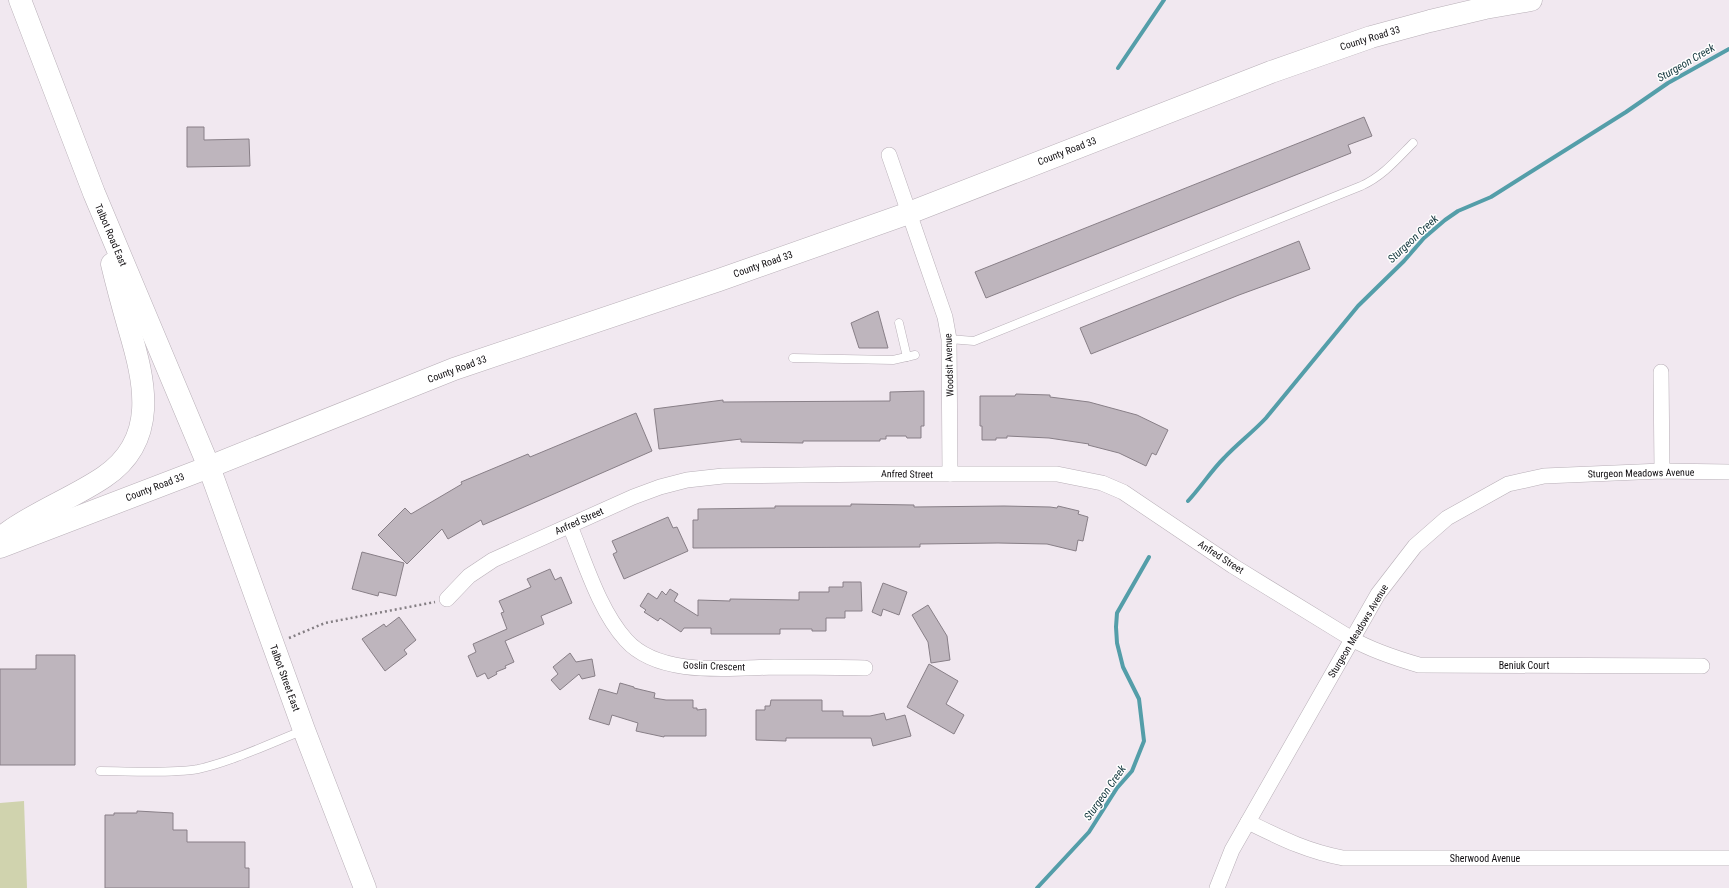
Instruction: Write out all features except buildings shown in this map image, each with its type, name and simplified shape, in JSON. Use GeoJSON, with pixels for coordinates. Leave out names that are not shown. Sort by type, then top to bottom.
{"type":"FeatureCollection","features":[{"type":"Feature","properties":{"kind":"main road","name":"Talbot Road East"},"geometry":{"type":"LineString","coordinates":[[20,0],[94,193],[209,467]]}},
{"type":"Feature","properties":{"kind":"main road","name":"County Road 33"},"geometry":{"type":"LineString","coordinates":[[0,546],[209,467],[454,369],[720,280],[909,213],[1271,72],[1371,37],[1430,20],[1531,0]]}},
{"type":"Feature","properties":{"kind":"main road"},"geometry":{"type":"LineString","coordinates":[[0,538],[14,528],[106,476],[129,453],[137,440],[142,425],[144,404],[142,381],[94,193]]}},
{"type":"Feature","properties":{"kind":"main road","name":"Talbot Street East"},"geometry":{"type":"LineString","coordinates":[[209,467],[304,730],[365,888]]}},
{"type":"Feature","properties":{"kind":"street","name":"Woodsit Avenue"},"geometry":{"type":"LineString","coordinates":[[889,155],[945,317],[949,338],[950,474]]}},
{"type":"Feature","properties":{"kind":"street"},"geometry":{"type":"LineString","coordinates":[[1661,372],[1662,471]]}},
{"type":"Feature","properties":{"kind":"street","name":"Sturgeon Meadows Avenue"},"geometry":{"type":"LineString","coordinates":[[1217,888],[1232,850],[1378,594],[1415,546],[1447,518],[1508,484],[1544,476],[1662,471],[1729,472]]}},
{"type":"Feature","properties":{"kind":"street","name":"Anfred Street"},"geometry":{"type":"LineString","coordinates":[[447,599],[469,576],[480,567],[493,560],[646,492],[686,480],[744,476],[1057,474],[1102,483],[1123,492],[1234,566],[1352,639]]}},
{"type":"Feature","properties":{"kind":"street","name":"Goslin Crescent"},"geometry":{"type":"LineString","coordinates":[[570,526],[595,587],[613,623],[633,647],[650,658],[674,665],[705,668],[865,668]]}},
{"type":"Feature","properties":{"kind":"street","name":"Beniuk Court"},"geometry":{"type":"LineString","coordinates":[[1352,639],[1369,648],[1419,665],[1702,666]]}},
{"type":"Feature","properties":{"kind":"street","name":"Sherwood Avenue"},"geometry":{"type":"LineString","coordinates":[[1248,822],[1296,845],[1319,853],[1342,858],[1729,858]]}},
{"type":"Feature","properties":{"kind":"lane"},"geometry":{"type":"LineString","coordinates":[[949,338],[974,340],[1361,186],[1375,180],[1385,172],[1413,143]]}},
{"type":"Feature","properties":{"kind":"lane"},"geometry":{"type":"LineString","coordinates":[[793,358],[893,360],[911,356],[899,323]]}},
{"type":"Feature","properties":{"kind":"lane"},"geometry":{"type":"LineString","coordinates":[[100,771],[180,771],[196,769],[213,765],[304,730]]}},
{"type":"Feature","properties":{"kind":"path"},"geometry":{"type":"LineString","coordinates":[[273,644],[325,623],[447,599]]}},
{"type":"Feature","properties":{"kind":"green space"},"geometry":{"type":"Polygon","coordinates":[[[24,801],[27,888],[0,888],[0,803],[24,801]]]}},
{"type":"Feature","properties":{"kind":"waterway"},"geometry":{"type":"LineString","coordinates":[[1118,68],[1164,0]]}},
{"type":"Feature","properties":{"kind":"waterway","name":"Sturgeon Creek"},"geometry":{"type":"LineString","coordinates":[[1188,501],[1219,463],[1266,418],[1358,306],[1404,261],[1424,238],[1445,220],[1458,211],[1491,197],[1626,112],[1668,83],[1729,49]]}},
{"type":"Feature","properties":{"kind":"waterway","name":"Sturgeon Creek"},"geometry":{"type":"LineString","coordinates":[[1037,888],[1089,832],[1117,788],[1132,771],[1144,741],[1139,699],[1123,667],[1117,643],[1116,627],[1117,613],[1149,557]]}}]}
